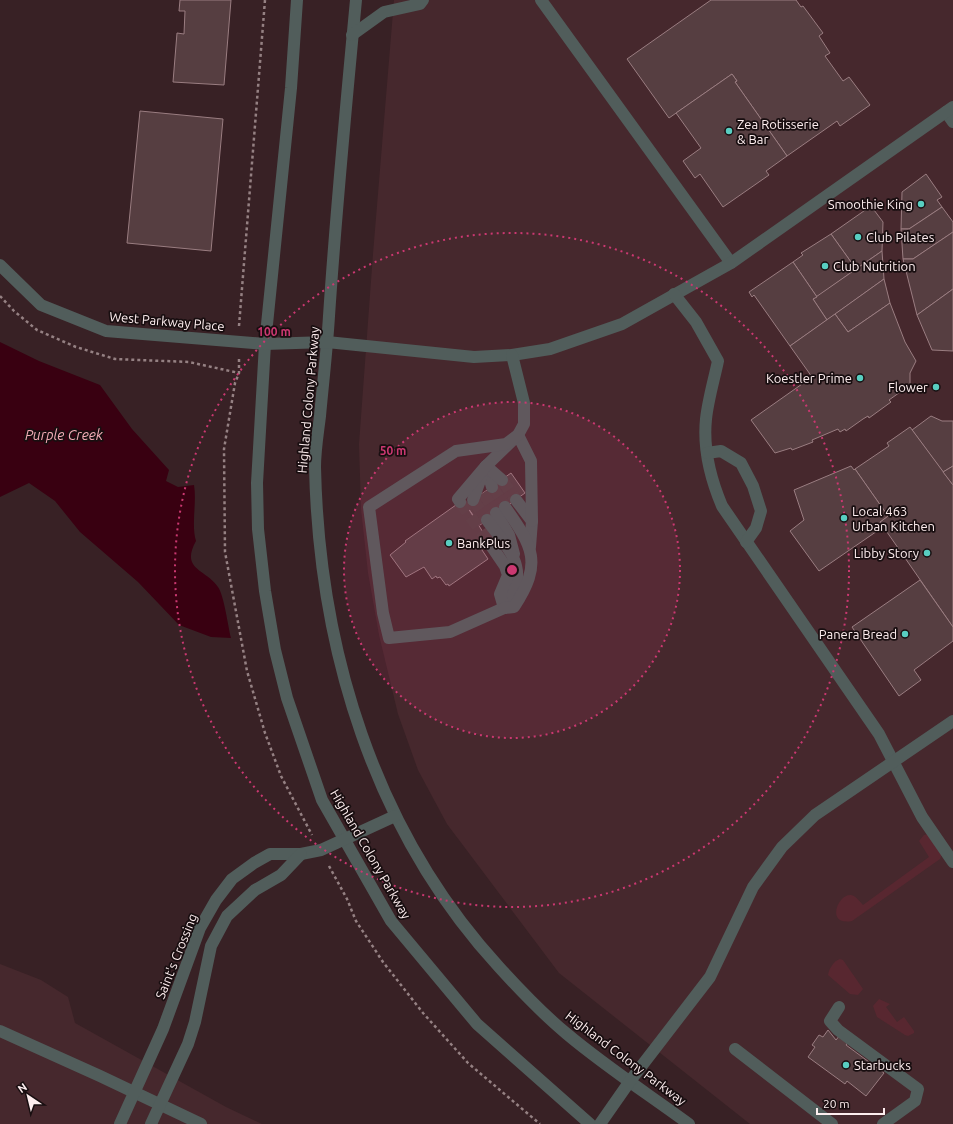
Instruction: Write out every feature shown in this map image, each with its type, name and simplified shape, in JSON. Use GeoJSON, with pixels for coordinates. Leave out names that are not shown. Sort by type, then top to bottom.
{"type":"FeatureCollection","features":[{"type":"Feature","properties":{"kind":"street","name":"Highland Colony Parkway"},"geometry":{"type":"LineString","coordinates":[[297,0],[290,96],[265,344],[257,483],[258,529],[274,650],[290,705],[322,800],[391,921],[477,1024],[590,1124]]}},
{"type":"Feature","properties":{"kind":"street","name":"Highland Colony Parkway"},"geometry":{"type":"LineString","coordinates":[[356,0],[337,197],[327,342],[315,463],[320,559],[339,664],[357,722],[395,816],[426,872],[498,966],[565,1033],[689,1124]]}},
{"type":"Feature","properties":{"kind":"street"},"geometry":{"type":"LineString","coordinates":[[352,35],[384,12],[420,4],[423,0]]}},
{"type":"Feature","properties":{"kind":"street"},"geometry":{"type":"LineString","coordinates":[[541,0],[731,263]]}},
{"type":"Feature","properties":{"kind":"street","name":"West Parkway Place"},"geometry":{"type":"LineString","coordinates":[[0,265],[41,305],[106,331],[265,344],[327,342],[474,356],[512,355],[550,349],[589,337],[622,324],[731,263],[949,109]]}},
{"type":"Feature","properties":{"kind":"street"},"geometry":{"type":"LineString","coordinates":[[949,109],[953,122]]}},
{"type":"Feature","properties":{"kind":"street"},"geometry":{"type":"LineString","coordinates":[[674,294],[696,322],[718,361],[706,420],[707,453],[713,486],[722,506],[879,734],[922,817],[953,862]]}},
{"type":"Feature","properties":{"kind":"street"},"geometry":{"type":"LineString","coordinates":[[460,502],[458,499],[486,466],[518,436],[524,424],[524,403],[512,355]]}},
{"type":"Feature","properties":{"kind":"street"},"geometry":{"type":"LineString","coordinates":[[518,436],[531,461],[532,521],[530,547],[532,564],[527,588],[514,607],[504,608],[450,632],[389,638],[383,613],[369,506],[456,450],[506,444],[518,436]]}},
{"type":"Feature","properties":{"kind":"street"},"geometry":{"type":"LineString","coordinates":[[707,453],[721,451],[741,463],[753,486],[761,510],[756,528],[746,542]]}},
{"type":"Feature","properties":{"kind":"street"},"geometry":{"type":"LineString","coordinates":[[486,466],[502,480]]}},
{"type":"Feature","properties":{"kind":"street"},"geometry":{"type":"LineString","coordinates":[[486,466],[482,493],[486,466]]}},
{"type":"Feature","properties":{"kind":"street"},"geometry":{"type":"LineString","coordinates":[[516,500],[532,521]]}},
{"type":"Feature","properties":{"kind":"street"},"geometry":{"type":"LineString","coordinates":[[504,608],[515,588],[518,570],[515,559],[496,514],[530,547]]}},
{"type":"Feature","properties":{"kind":"street"},"geometry":{"type":"LineString","coordinates":[[490,544],[505,566],[508,575],[500,594],[504,608]]}},
{"type":"Feature","properties":{"kind":"street"},"geometry":{"type":"LineString","coordinates":[[600,1124],[630,1081],[710,977],[753,887],[782,847],[815,815],[953,721]]}},
{"type":"Feature","properties":{"kind":"street","name":"Saint's Crossing"},"geometry":{"type":"LineString","coordinates":[[120,1124],[163,1029],[200,928],[216,900],[232,878],[270,854],[301,854],[321,850],[395,816]]}},
{"type":"Feature","properties":{"kind":"street"},"geometry":{"type":"LineString","coordinates":[[151,1124],[188,1044],[195,1022],[211,946],[227,916],[255,890],[281,875],[301,854]]}},
{"type":"Feature","properties":{"kind":"street"},"geometry":{"type":"LineString","coordinates":[[839,1007],[830,1021],[838,1030],[918,1089],[915,1101],[883,1124]]}},
{"type":"Feature","properties":{"kind":"street"},"geometry":{"type":"LineString","coordinates":[[0,1031],[201,1124]]}},
{"type":"Feature","properties":{"kind":"street"},"geometry":{"type":"LineString","coordinates":[[735,1049],[832,1124]]}},
{"type":"Feature","properties":{"kind":"path"},"geometry":{"type":"LineString","coordinates":[[330,868],[347,899],[356,921],[382,962],[423,1013],[468,1063],[540,1124]]}},
{"type":"Feature","properties":{"kind":"shaded area"},"geometry":{"type":"Polygon","coordinates":[[[394,0],[953,0],[953,1124],[750,1124],[559,973],[447,824],[418,770],[398,714],[379,635],[368,573],[361,509],[359,444],[394,0]]]}},
{"type":"Feature","properties":{"kind":"shaded area"},"geometry":{"type":"Polygon","coordinates":[[[929,834],[942,854],[940,859],[852,921],[844,921],[839,919],[836,914],[836,909],[838,904],[846,896],[853,896],[863,905],[929,857],[919,841],[924,835],[929,834]]]}},
{"type":"Feature","properties":{"kind":"shaded area"},"geometry":{"type":"Polygon","coordinates":[[[840,959],[843,960],[863,989],[858,995],[850,994],[828,975],[832,965],[840,959]]]}},
{"type":"Feature","properties":{"kind":"shaded area"},"geometry":{"type":"Polygon","coordinates":[[[0,964],[41,980],[68,997],[75,1023],[226,1107],[262,1124],[0,1124],[0,964]]]}},
{"type":"Feature","properties":{"kind":"shaded area"},"geometry":{"type":"Polygon","coordinates":[[[879,999],[890,1004],[886,1007],[897,1022],[904,1017],[914,1033],[908,1036],[905,1035],[877,1017],[873,1006],[879,999]]]}},
{"type":"Feature","properties":{"kind":"water","name":"Purple Creek"},"geometry":{"type":"Polygon","coordinates":[[[0,342],[39,361],[100,385],[132,429],[169,470],[166,481],[178,487],[194,485],[194,528],[196,541],[191,558],[196,568],[213,581],[220,591],[231,638],[211,637],[179,625],[138,582],[80,532],[55,501],[29,483],[0,497],[0,342]]]}},
{"type":"Feature","properties":{"kind":"building"},"geometry":{"type":"Polygon","coordinates":[[[180,0],[231,0],[224,85],[173,82],[177,33],[184,34],[185,11],[179,11],[180,0]]]}},
{"type":"Feature","properties":{"kind":"building"},"geometry":{"type":"Polygon","coordinates":[[[711,0],[796,0],[801,7],[803,6],[823,33],[819,36],[830,53],[825,56],[843,81],[849,77],[870,105],[840,126],[837,121],[787,156],[735,82],[737,81],[732,74],[669,118],[627,59],[711,0]]]}},
{"type":"Feature","properties":{"kind":"building","name":"Zea Rotisserie & Bar"},"geometry":{"type":"Polygon","coordinates":[[[732,74],[737,81],[735,82],[787,156],[766,171],[769,175],[723,207],[700,174],[695,178],[683,161],[701,148],[676,113],[732,74]]]}},
{"type":"Feature","properties":{"kind":"building"},"geometry":{"type":"Polygon","coordinates":[[[140,111],[223,119],[211,251],[127,243],[140,111]]]}},
{"type":"Feature","properties":{"kind":"building","name":"Smoothie King"},"geometry":{"type":"Polygon","coordinates":[[[926,174],[942,197],[937,200],[942,207],[909,229],[901,229],[902,192],[926,174]]]}},
{"type":"Feature","properties":{"kind":"building","name":"Club Pilates"},"geometry":{"type":"Polygon","coordinates":[[[871,206],[883,222],[882,251],[856,269],[831,234],[871,206]]]}},
{"type":"Feature","properties":{"kind":"building"},"geometry":{"type":"Polygon","coordinates":[[[942,207],[953,222],[953,232],[913,259],[903,259],[901,229],[909,229],[942,207]]]}},
{"type":"Feature","properties":{"kind":"building"},"geometry":{"type":"Polygon","coordinates":[[[953,232],[953,289],[917,315],[903,259],[913,259],[953,232]]]}},
{"type":"Feature","properties":{"kind":"building","name":"Club Nutrition"},"geometry":{"type":"Polygon","coordinates":[[[831,234],[856,269],[817,297],[793,262],[803,255],[801,253],[831,234]]]}},
{"type":"Feature","properties":{"kind":"building"},"geometry":{"type":"Polygon","coordinates":[[[882,251],[884,279],[827,320],[813,299],[882,251]]]}},
{"type":"Feature","properties":{"kind":"building"},"geometry":{"type":"Polygon","coordinates":[[[793,262],[817,297],[813,299],[827,320],[790,346],[754,295],[752,297],[749,292],[793,262]]]}},
{"type":"Feature","properties":{"kind":"building"},"geometry":{"type":"Polygon","coordinates":[[[884,279],[890,303],[848,332],[835,314],[884,279]]]}},
{"type":"Feature","properties":{"kind":"building"},"geometry":{"type":"Polygon","coordinates":[[[953,289],[953,351],[932,350],[917,315],[953,289]]]}},
{"type":"Feature","properties":{"kind":"building","name":"Koestler Prime"},"geometry":{"type":"Polygon","coordinates":[[[890,303],[905,342],[916,361],[910,373],[910,385],[889,400],[891,402],[869,418],[868,416],[846,431],[845,429],[840,432],[838,429],[812,440],[813,442],[792,450],[791,448],[775,453],[751,420],[812,377],[790,346],[835,314],[848,332],[890,303]]]}},
{"type":"Feature","properties":{"kind":"building"},"geometry":{"type":"Polygon","coordinates":[[[931,416],[942,421],[953,421],[953,466],[943,472],[912,430],[931,416]]]}},
{"type":"Feature","properties":{"kind":"building","name":"Libby Story"},"geometry":{"type":"Polygon","coordinates":[[[910,427],[953,485],[953,627],[880,522],[888,516],[855,469],[889,446],[887,443],[910,427]]]}},
{"type":"Feature","properties":{"kind":"building","name":"Local 463 Urban Kitchen"},"geometry":{"type":"Polygon","coordinates":[[[851,466],[854,470],[855,469],[888,516],[880,522],[883,527],[819,571],[790,531],[804,520],[794,490],[851,466]]]}},
{"type":"Feature","properties":{"kind":"building"},"geometry":{"type":"Polygon","coordinates":[[[953,466],[953,485],[943,472],[953,466]]]}},
{"type":"Feature","properties":{"kind":"building"},"geometry":{"type":"Polygon","coordinates":[[[511,473],[525,493],[480,525],[466,505],[511,473]]]}},
{"type":"Feature","properties":{"kind":"building","name":"BankPlus"},"geometry":{"type":"Polygon","coordinates":[[[463,500],[486,537],[489,535],[494,542],[480,547],[488,559],[449,586],[448,584],[446,585],[440,577],[437,578],[436,576],[432,579],[424,567],[406,577],[390,555],[406,542],[405,541],[463,500]]]}},
{"type":"Feature","properties":{"kind":"building","name":"Panera Bread"},"geometry":{"type":"Polygon","coordinates":[[[920,580],[953,627],[953,641],[914,670],[921,680],[899,696],[852,627],[920,580]]]}},
{"type":"Feature","properties":{"kind":"building","name":"Starbucks"},"geometry":{"type":"Polygon","coordinates":[[[828,1030],[836,1040],[840,1035],[849,1041],[846,1045],[884,1073],[866,1096],[847,1081],[845,1084],[808,1057],[815,1047],[812,1045],[819,1035],[823,1037],[828,1030]]]}},
{"type":"Feature","properties":{"kind":"tunnel"},"geometry":{"type":"LineString","coordinates":[[502,480],[516,500]]}},
{"type":"Feature","properties":{"kind":"tunnel"},"geometry":{"type":"LineString","coordinates":[[492,487],[505,507]]}},
{"type":"Feature","properties":{"kind":"tunnel"},"geometry":{"type":"LineString","coordinates":[[483,493],[496,513]]}},
{"type":"Feature","properties":{"kind":"tunnel"},"geometry":{"type":"LineString","coordinates":[[473,500],[487,520]]}},
{"type":"Feature","properties":{"kind":"tunnel"},"geometry":{"type":"LineString","coordinates":[[460,502],[490,544]]}},
{"type":"Feature","properties":{"kind":"place","name":"Zea Rotisserie & Bar"},"geometry":{"type":"Point","coordinates":[729,131]}},
{"type":"Feature","properties":{"kind":"place","name":"Smoothie King"},"geometry":{"type":"Point","coordinates":[921,204]}},
{"type":"Feature","properties":{"kind":"place","name":"Club Pilates"},"geometry":{"type":"Point","coordinates":[858,237]}},
{"type":"Feature","properties":{"kind":"place","name":"Club Nutrition"},"geometry":{"type":"Point","coordinates":[825,266]}},
{"type":"Feature","properties":{"kind":"place","name":"Koestler Prime"},"geometry":{"type":"Point","coordinates":[860,378]}},
{"type":"Feature","properties":{"kind":"place","name":"Flower"},"geometry":{"type":"Point","coordinates":[936,387]}},
{"type":"Feature","properties":{"kind":"place","name":"Local 463 Urban Kitchen"},"geometry":{"type":"Point","coordinates":[844,518]}},
{"type":"Feature","properties":{"kind":"place","name":"BankPlus"},"geometry":{"type":"Point","coordinates":[449,543]}},
{"type":"Feature","properties":{"kind":"place","name":"Libby Story"},"geometry":{"type":"Point","coordinates":[927,553]}},
{"type":"Feature","properties":{"kind":"place","name":"Panera Bread"},"geometry":{"type":"Point","coordinates":[905,634]}},
{"type":"Feature","properties":{"kind":"place","name":"Starbucks"},"geometry":{"type":"Point","coordinates":[846,1065]}}]}
